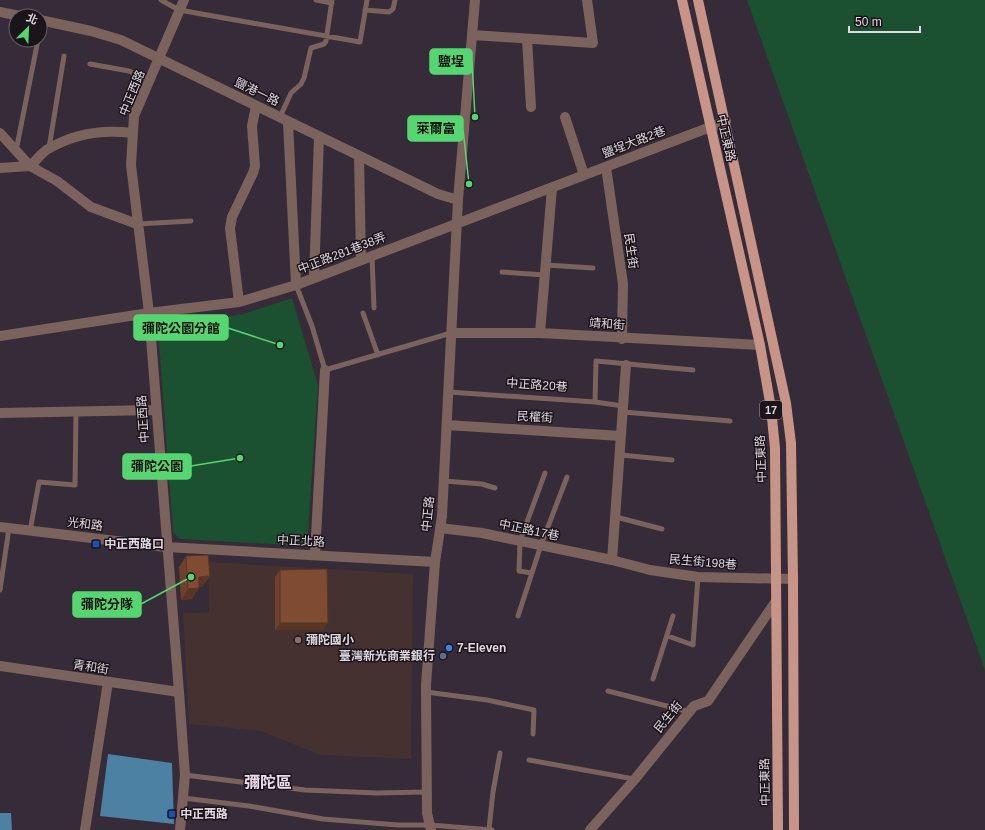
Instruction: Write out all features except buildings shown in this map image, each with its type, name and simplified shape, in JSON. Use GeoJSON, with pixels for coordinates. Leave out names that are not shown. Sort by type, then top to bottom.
{"type":"FeatureCollection","features":[{"type":"Feature","properties":{"kind":"main road","name":"中正東路"},"geometry":{"type":"LineString","coordinates":[[682,0],[760,345],[771,408],[775,448],[778,830]]}},
{"type":"Feature","properties":{"kind":"main road","name":"中正東路"},"geometry":{"type":"LineString","coordinates":[[698,0],[726,120],[786,403],[791,443],[794,830]]}},
{"type":"Feature","properties":{"kind":"street","name":"中正西路"},"geometry":{"type":"LineString","coordinates":[[180,830],[184,774],[179,692],[155,410],[149,313],[131,165],[134,116],[151,81],[184,0]]}},
{"type":"Feature","properties":{"kind":"street","name":"中正路"},"geometry":{"type":"LineString","coordinates":[[430,828],[427,814],[426,792],[426,692],[435,562],[440,528],[444,481],[450,392],[458,200],[475,0]]}},
{"type":"Feature","properties":{"kind":"street"},"geometry":{"type":"LineString","coordinates":[[473,35],[593,43],[587,0]]}},
{"type":"Feature","properties":{"kind":"street","name":"鹽港一路"},"geometry":{"type":"LineString","coordinates":[[48,24],[90,31],[121,40],[438,194],[458,200]]}},
{"type":"Feature","properties":{"kind":"street"},"geometry":{"type":"LineString","coordinates":[[527,39],[531,107]]}},
{"type":"Feature","properties":{"kind":"street"},"geometry":{"type":"LineString","coordinates":[[239,302],[230,228],[232,217],[255,166],[252,126],[256,106]]}},
{"type":"Feature","properties":{"kind":"street"},"geometry":{"type":"LineString","coordinates":[[565,117],[584,175]]}},
{"type":"Feature","properties":{"kind":"street"},"geometry":{"type":"LineString","coordinates":[[0,336],[149,313],[239,302],[296,285],[284,119]]}},
{"type":"Feature","properties":{"kind":"street","name":"鹽埕大路2巷"},"geometry":{"type":"LineString","coordinates":[[552,188],[710,128],[726,120]]}},
{"type":"Feature","properties":{"kind":"street"},"geometry":{"type":"LineString","coordinates":[[0,168],[30,166],[48,149],[77,136],[102,131],[132,133]]}},
{"type":"Feature","properties":{"kind":"street"},"geometry":{"type":"LineString","coordinates":[[0,134],[30,166],[57,181],[91,207],[137,224]]}},
{"type":"Feature","properties":{"kind":"street"},"geometry":{"type":"LineString","coordinates":[[314,278],[319,136]]}},
{"type":"Feature","properties":{"kind":"street"},"geometry":{"type":"LineString","coordinates":[[360,156],[361,260]]}},
{"type":"Feature","properties":{"kind":"street","name":"民生街"},"geometry":{"type":"LineString","coordinates":[[606,167],[623,284],[622,339]]}},
{"type":"Feature","properties":{"kind":"street"},"geometry":{"type":"LineString","coordinates":[[540,333],[552,188]]}},
{"type":"Feature","properties":{"kind":"street","name":"中正路281巷38弄"},"geometry":{"type":"LineString","coordinates":[[296,285],[458,222],[552,188]]}},
{"type":"Feature","properties":{"kind":"street","name":"靖和街"},"geometry":{"type":"LineString","coordinates":[[452,332],[540,333],[622,339],[760,345]]}},
{"type":"Feature","properties":{"kind":"street"},"geometry":{"type":"LineString","coordinates":[[612,560],[621,455],[626,364]]}},
{"type":"Feature","properties":{"kind":"street"},"geometry":{"type":"LineString","coordinates":[[315,555],[325,370]]}},
{"type":"Feature","properties":{"kind":"street"},"geometry":{"type":"LineString","coordinates":[[0,413],[155,410]]}},
{"type":"Feature","properties":{"kind":"street","name":"民權街"},"geometry":{"type":"LineString","coordinates":[[447,425],[621,436]]}},
{"type":"Feature","properties":{"kind":"street","name":"光和路"},"geometry":{"type":"LineString","coordinates":[[4,528],[166,546]]}},
{"type":"Feature","properties":{"kind":"street","name":"中正路17巷"},"geometry":{"type":"LineString","coordinates":[[440,528],[482,533],[612,560]]}},
{"type":"Feature","properties":{"kind":"street","name":"中正北路"},"geometry":{"type":"LineString","coordinates":[[166,546],[435,562]]}},
{"type":"Feature","properties":{"kind":"street","name":"民生街198巷"},"geometry":{"type":"LineString","coordinates":[[612,560],[650,570],[698,577],[793,579]]}},
{"type":"Feature","properties":{"kind":"street","name":"民生街"},"geometry":{"type":"LineString","coordinates":[[590,830],[635,779],[694,706],[708,701],[776,600]]}},
{"type":"Feature","properties":{"kind":"street","name":"青和街"},"geometry":{"type":"LineString","coordinates":[[0,666],[179,692]]}},
{"type":"Feature","properties":{"kind":"street"},"geometry":{"type":"LineString","coordinates":[[85,830],[108,682]]}},
{"type":"Feature","properties":{"kind":"lane"},"geometry":{"type":"LineString","coordinates":[[161,0],[179,10],[360,42],[367,0]]}},
{"type":"Feature","properties":{"kind":"lane"},"geometry":{"type":"LineString","coordinates":[[284,119],[292,93],[304,78],[311,48],[324,44],[327,36],[332,1],[316,0]]}},
{"type":"Feature","properties":{"kind":"lane"},"geometry":{"type":"LineString","coordinates":[[365,10],[389,12],[393,8],[395,0]]}},
{"type":"Feature","properties":{"kind":"lane"},"geometry":{"type":"LineString","coordinates":[[16,151],[36,48]]}},
{"type":"Feature","properties":{"kind":"lane"},"geometry":{"type":"LineString","coordinates":[[48,149],[64,56]]}},
{"type":"Feature","properties":{"kind":"lane"},"geometry":{"type":"LineString","coordinates":[[90,64],[129,72],[151,81]]}},
{"type":"Feature","properties":{"kind":"lane"},"geometry":{"type":"LineString","coordinates":[[137,224],[190,221]]}},
{"type":"Feature","properties":{"kind":"lane"},"geometry":{"type":"LineString","coordinates":[[372,256],[374,308]]}},
{"type":"Feature","properties":{"kind":"lane"},"geometry":{"type":"LineString","coordinates":[[546,265],[593,268]]}},
{"type":"Feature","properties":{"kind":"lane"},"geometry":{"type":"LineString","coordinates":[[502,272],[545,275]]}},
{"type":"Feature","properties":{"kind":"lane","name":"中正路281巷38弄"},"geometry":{"type":"LineString","coordinates":[[296,285],[312,326],[325,370]]}},
{"type":"Feature","properties":{"kind":"lane"},"geometry":{"type":"LineString","coordinates":[[363,313],[378,355]]}},
{"type":"Feature","properties":{"kind":"lane"},"geometry":{"type":"LineString","coordinates":[[325,370],[452,332]]}},
{"type":"Feature","properties":{"kind":"lane"},"geometry":{"type":"LineString","coordinates":[[595,402],[596,361],[693,370]]}},
{"type":"Feature","properties":{"kind":"lane","name":"中正路20巷"},"geometry":{"type":"LineString","coordinates":[[450,392],[595,402],[623,409],[730,421]]}},
{"type":"Feature","properties":{"kind":"lane"},"geometry":{"type":"LineString","coordinates":[[30,531],[39,482],[76,485],[76,411]]}},
{"type":"Feature","properties":{"kind":"lane"},"geometry":{"type":"LineString","coordinates":[[621,455],[672,460]]}},
{"type":"Feature","properties":{"kind":"lane"},"geometry":{"type":"LineString","coordinates":[[532,573],[519,571],[520,541],[545,473]]}},
{"type":"Feature","properties":{"kind":"lane"},"geometry":{"type":"LineString","coordinates":[[518,616],[541,545],[567,477]]}},
{"type":"Feature","properties":{"kind":"lane"},"geometry":{"type":"LineString","coordinates":[[444,481],[482,484],[495,488]]}},
{"type":"Feature","properties":{"kind":"lane"},"geometry":{"type":"LineString","coordinates":[[616,517],[662,529]]}},
{"type":"Feature","properties":{"kind":"lane"},"geometry":{"type":"LineString","coordinates":[[0,590],[4,528]]}},
{"type":"Feature","properties":{"kind":"lane"},"geometry":{"type":"LineString","coordinates":[[668,636],[693,645],[698,577]]}},
{"type":"Feature","properties":{"kind":"lane"},"geometry":{"type":"LineString","coordinates":[[653,678],[668,636],[673,616]]}},
{"type":"Feature","properties":{"kind":"lane"},"geometry":{"type":"LineString","coordinates":[[426,692],[487,700],[534,710],[533,734]]}},
{"type":"Feature","properties":{"kind":"lane"},"geometry":{"type":"LineString","coordinates":[[608,692],[690,712]]}},
{"type":"Feature","properties":{"kind":"lane"},"geometry":{"type":"LineString","coordinates":[[183,798],[250,806],[323,819],[430,828],[490,829],[493,792],[500,753]]}},
{"type":"Feature","properties":{"kind":"lane"},"geometry":{"type":"LineString","coordinates":[[529,760],[635,779]]}},
{"type":"Feature","properties":{"kind":"lane"},"geometry":{"type":"LineString","coordinates":[[184,774],[305,790],[377,793],[426,792]]}},
{"type":"Feature","properties":{"kind":"shaded area","name":"彌陀國小"},"geometry":{"type":"Polygon","coordinates":[[[208,562],[413,574],[411,759],[320,755],[261,731],[189,724],[183,613],[209,612],[208,562]]]}},
{"type":"Feature","properties":{"kind":"green space"},"geometry":{"type":"Polygon","coordinates":[[[747,0],[985,0],[985,670],[747,0]]]}},
{"type":"Feature","properties":{"kind":"green space"},"geometry":{"type":"Polygon","coordinates":[[[292,298],[318,385],[307,546],[180,539],[173,532],[158,328],[243,314],[292,298]]]}},
{"type":"Feature","properties":{"kind":"water"},"geometry":{"type":"Polygon","coordinates":[[[108,754],[172,763],[174,824],[100,816],[108,754]]]}},
{"type":"Feature","properties":{"kind":"water"},"geometry":{"type":"Polygon","coordinates":[[[0,813],[11,813],[12,830],[0,830],[0,813]]]}},
{"type":"Feature","properties":{"kind":"place","name":"鹽埕"},"geometry":{"type":"Point","coordinates":[475,117]}},
{"type":"Feature","properties":{"kind":"place","name":"萊爾富"},"geometry":{"type":"Point","coordinates":[469,184]}},
{"type":"Feature","properties":{"kind":"place","name":"彌陀公園分館"},"geometry":{"type":"Point","coordinates":[280,345]}},
{"type":"Feature","properties":{"kind":"place","name":"彌陀公園"},"geometry":{"type":"Point","coordinates":[240,458]}},
{"type":"Feature","properties":{"kind":"place","name":"中正西路口"},"geometry":{"type":"Point","coordinates":[96,544]}},
{"type":"Feature","properties":{"kind":"place","name":"彌陀分隊"},"geometry":{"type":"Point","coordinates":[191,577]}},
{"type":"Feature","properties":{"kind":"place","name":"彌陀國小"},"geometry":{"type":"Point","coordinates":[298,640]}},
{"type":"Feature","properties":{"kind":"place","name":"7-Eleven"},"geometry":{"type":"Point","coordinates":[449,648]}},
{"type":"Feature","properties":{"kind":"place","name":"臺灣新光商業銀行"},"geometry":{"type":"Point","coordinates":[443,656]}},
{"type":"Feature","properties":{"kind":"place","name":"中正西路"},"geometry":{"type":"Point","coordinates":[172,814]}},
{"type":"Feature","properties":{"kind":"district","name":"彌陀區"},"geometry":{"type":"Point","coordinates":[268,782]}}]}
